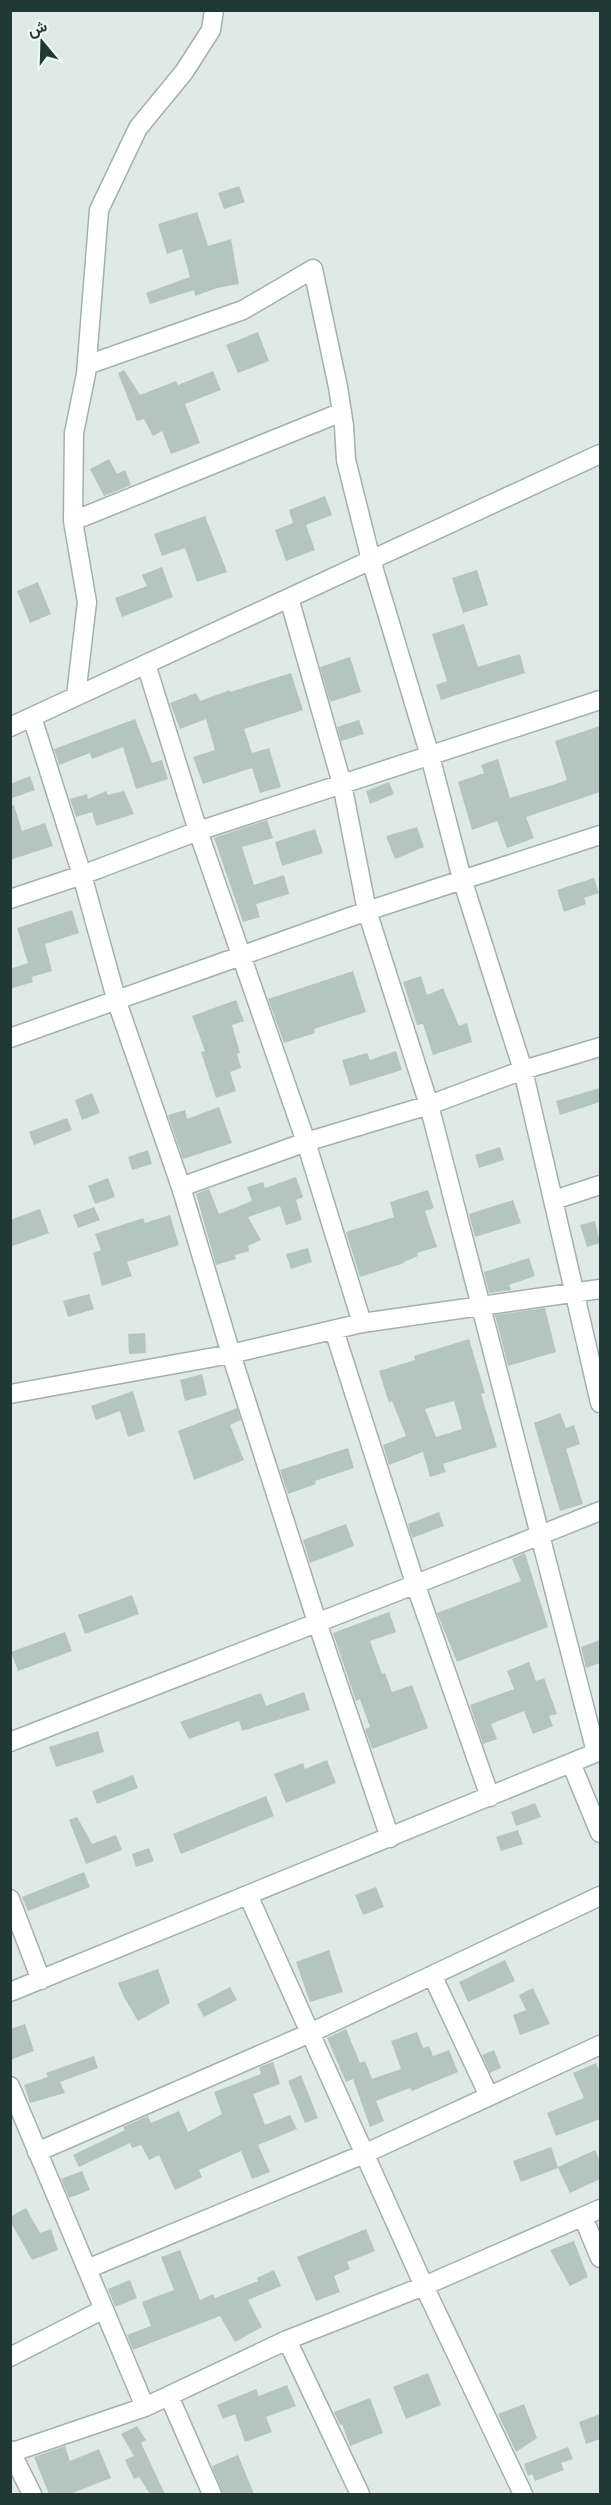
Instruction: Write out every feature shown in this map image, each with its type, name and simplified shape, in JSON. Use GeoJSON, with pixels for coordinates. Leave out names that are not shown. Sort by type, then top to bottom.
{"type":"FeatureCollection","features":[{"type":"Feature","properties":{"kind":"street"},"geometry":{"type":"LineString","coordinates":[[76,696],[87,602],[74,521],[74,433],[87,365],[99,210],[138,128],[184,72],[211,30],[214,10]]}},
{"type":"Feature","properties":{"kind":"street"},"geometry":{"type":"LineString","coordinates":[[87,365],[243,310],[313,269],[342,412],[346,460],[371,560],[430,756],[462,879],[523,1070],[577,1293],[600,1403]]}},
{"type":"Feature","properties":{"kind":"street"},"geometry":{"type":"LineString","coordinates":[[74,521],[342,412]]}},
{"type":"Feature","properties":{"kind":"street"},"geometry":{"type":"LineString","coordinates":[[10,727],[600,454]]}},
{"type":"Feature","properties":{"kind":"street"},"geometry":{"type":"LineString","coordinates":[[10,1992],[598,1751],[429,1105],[368,911],[342,784],[289,598]]}},
{"type":"Feature","properties":{"kind":"street"},"geometry":{"type":"LineString","coordinates":[[146,664],[198,831],[243,955],[306,1142],[362,1323]]}},
{"type":"Feature","properties":{"kind":"street"},"geometry":{"type":"LineString","coordinates":[[10,899],[82,875],[198,831],[600,700]]}},
{"type":"Feature","properties":{"kind":"street"},"geometry":{"type":"LineString","coordinates":[[32,717],[82,875],[117,1002],[180,1187],[317,1622],[390,1838]]}},
{"type":"Feature","properties":{"kind":"street"},"geometry":{"type":"LineString","coordinates":[[10,1038],[117,1002],[368,911],[600,835]]}},
{"type":"Feature","properties":{"kind":"street"},"geometry":{"type":"LineString","coordinates":[[180,1187],[306,1142],[429,1105],[523,1070],[600,1047]]}},
{"type":"Feature","properties":{"kind":"street"},"geometry":{"type":"LineString","coordinates":[[554,1200],[600,1185]]}},
{"type":"Feature","properties":{"kind":"street"},"geometry":{"type":"LineString","coordinates":[[10,1394],[231,1354],[362,1323],[600,1289]]}},
{"type":"Feature","properties":{"kind":"street"},"geometry":{"type":"LineString","coordinates":[[334,1330],[416,1586],[490,1797]]}},
{"type":"Feature","properties":{"kind":"street"},"geometry":{"type":"LineString","coordinates":[[10,1742],[317,1622],[416,1586],[600,1511]]}},
{"type":"Feature","properties":{"kind":"street"},"geometry":{"type":"LineString","coordinates":[[571,1763],[600,1833]]}},
{"type":"Feature","properties":{"kind":"street"},"geometry":{"type":"LineString","coordinates":[[248,1895],[424,2286],[523,2494]]}},
{"type":"Feature","properties":{"kind":"street"},"geometry":{"type":"LineString","coordinates":[[37,2152],[310,2033],[433,1977],[600,1896]]}},
{"type":"Feature","properties":{"kind":"street"},"geometry":{"type":"LineString","coordinates":[[10,1899],[41,1980]]}},
{"type":"Feature","properties":{"kind":"street"},"geometry":{"type":"LineString","coordinates":[[433,1977],[489,2096]]}},
{"type":"Feature","properties":{"kind":"street"},"geometry":{"type":"LineString","coordinates":[[87,2269],[364,2154],[600,2045]]}},
{"type":"Feature","properties":{"kind":"street"},"geometry":{"type":"LineString","coordinates":[[10,2086],[145,2407]]}},
{"type":"Feature","properties":{"kind":"street"},"geometry":{"type":"LineString","coordinates":[[32,2494],[11,2452],[145,2407],[287,2340],[424,2286],[600,2209]]}},
{"type":"Feature","properties":{"kind":"street"},"geometry":{"type":"LineString","coordinates":[[583,2217],[600,2258]]}},
{"type":"Feature","properties":{"kind":"street"},"geometry":{"type":"LineString","coordinates":[[10,2356],[104,2309]]}},
{"type":"Feature","properties":{"kind":"street"},"geometry":{"type":"LineString","coordinates":[[287,2340],[356,2493]]}},
{"type":"Feature","properties":{"kind":"street"},"geometry":{"type":"LineString","coordinates":[[169,2396],[212,2494]]}},
{"type":"Feature","properties":{"kind":"building"},"geometry":{"type":"Polygon","coordinates":[[[239,186],[245,202],[224,209],[218,193],[239,186]]]}},
{"type":"Feature","properties":{"kind":"building"},"geometry":{"type":"Polygon","coordinates":[[[197,212],[208,246],[231,239],[239,284],[217,288],[195,296],[194,290],[150,304],[146,293],[190,277],[182,249],[167,254],[158,224],[197,212]]]}},
{"type":"Feature","properties":{"kind":"building"},"geometry":{"type":"Polygon","coordinates":[[[258,332],[269,361],[238,373],[226,345],[258,332]]]}},
{"type":"Feature","properties":{"kind":"building"},"geometry":{"type":"Polygon","coordinates":[[[124,370],[140,395],[176,381],[178,385],[213,371],[221,390],[185,404],[200,443],[171,454],[162,431],[153,436],[144,419],[137,421],[118,373],[124,370]]]}},
{"type":"Feature","properties":{"kind":"building"},"geometry":{"type":"Polygon","coordinates":[[[109,459],[117,474],[125,470],[131,485],[104,496],[90,469],[109,459]]]}},
{"type":"Feature","properties":{"kind":"building"},"geometry":{"type":"Polygon","coordinates":[[[325,496],[332,515],[306,525],[315,550],[286,561],[275,530],[293,523],[289,510],[325,496]]]}},
{"type":"Feature","properties":{"kind":"building"},"geometry":{"type":"Polygon","coordinates":[[[205,516],[227,572],[197,582],[185,548],[162,556],[154,534],[205,516]]]}},
{"type":"Feature","properties":{"kind":"building"},"geometry":{"type":"Polygon","coordinates":[[[162,567],[173,597],[122,617],[115,598],[147,586],[142,575],[162,567]]]}},
{"type":"Feature","properties":{"kind":"building"},"geometry":{"type":"Polygon","coordinates":[[[477,570],[488,605],[463,613],[452,578],[477,570]]]}},
{"type":"Feature","properties":{"kind":"building"},"geometry":{"type":"Polygon","coordinates":[[[38,582],[51,614],[30,623],[17,591],[38,582]]]}},
{"type":"Feature","properties":{"kind":"building"},"geometry":{"type":"Polygon","coordinates":[[[464,624],[478,667],[520,654],[525,673],[441,700],[436,685],[447,681],[432,634],[464,624]]]}},
{"type":"Feature","properties":{"kind":"building"},"geometry":{"type":"Polygon","coordinates":[[[350,657],[361,692],[330,702],[320,667],[350,657]]]}},
{"type":"Feature","properties":{"kind":"building"},"geometry":{"type":"Polygon","coordinates":[[[291,673],[303,710],[244,729],[252,753],[269,748],[281,787],[260,793],[252,768],[203,784],[193,757],[215,750],[206,719],[180,729],[170,703],[196,693],[200,701],[291,673]]]}},
{"type":"Feature","properties":{"kind":"building"},"geometry":{"type":"Polygon","coordinates":[[[135,719],[152,763],[162,760],[168,779],[136,789],[123,747],[92,759],[90,753],[59,765],[54,749],[135,719]]]}},
{"type":"Feature","properties":{"kind":"building"},"geometry":{"type":"Polygon","coordinates":[[[359,720],[364,734],[341,741],[337,727],[359,720]]]}},
{"type":"Feature","properties":{"kind":"building"},"geometry":{"type":"Polygon","coordinates":[[[600,726],[600,792],[526,817],[534,838],[507,848],[497,821],[472,830],[458,782],[484,773],[481,765],[498,759],[510,798],[567,780],[555,741],[600,726]]]}},
{"type":"Feature","properties":{"kind":"building"},"geometry":{"type":"Polygon","coordinates":[[[30,776],[35,790],[10,799],[10,784],[30,776]]]}},
{"type":"Feature","properties":{"kind":"building"},"geometry":{"type":"Polygon","coordinates":[[[389,782],[394,794],[370,804],[366,791],[389,782]]]}},
{"type":"Feature","properties":{"kind":"building"},"geometry":{"type":"Polygon","coordinates":[[[106,791],[108,795],[124,791],[134,814],[96,826],[92,812],[76,817],[70,799],[87,794],[88,799],[106,791]]]}},
{"type":"Feature","properties":{"kind":"building"},"geometry":{"type":"Polygon","coordinates":[[[14,805],[22,831],[45,823],[53,846],[10,860],[10,806],[14,805]]]}},
{"type":"Feature","properties":{"kind":"building"},"geometry":{"type":"Polygon","coordinates":[[[267,820],[273,838],[242,847],[254,885],[284,875],[289,894],[256,904],[260,917],[243,922],[214,838],[267,820]]]}},
{"type":"Feature","properties":{"kind":"building"},"geometry":{"type":"Polygon","coordinates":[[[417,827],[424,847],[395,859],[386,836],[417,827]]]}},
{"type":"Feature","properties":{"kind":"building"},"geometry":{"type":"Polygon","coordinates":[[[315,829],[323,853],[282,866],[275,842],[315,829]]]}},
{"type":"Feature","properties":{"kind":"building"},"geometry":{"type":"Polygon","coordinates":[[[594,878],[599,893],[584,898],[586,904],[564,912],[557,890],[594,878]]]}},
{"type":"Feature","properties":{"kind":"building"},"geometry":{"type":"Polygon","coordinates":[[[72,910],[79,933],[45,944],[52,971],[32,977],[33,982],[10,989],[10,969],[28,963],[17,928],[72,910]]]}},
{"type":"Feature","properties":{"kind":"building"},"geometry":{"type":"Polygon","coordinates":[[[353,971],[366,1012],[314,1029],[315,1033],[284,1043],[268,999],[353,971]]]}},
{"type":"Feature","properties":{"kind":"building"},"geometry":{"type":"Polygon","coordinates":[[[421,976],[427,995],[443,988],[459,1026],[467,1023],[472,1042],[433,1055],[423,1024],[417,1025],[403,982],[421,976]]]}},
{"type":"Feature","properties":{"kind":"building"},"geometry":{"type":"Polygon","coordinates":[[[236,1000],[244,1021],[232,1025],[240,1053],[237,1054],[241,1068],[230,1072],[236,1091],[216,1098],[201,1052],[205,1051],[192,1016],[236,1000]]]}},
{"type":"Feature","properties":{"kind":"building"},"geometry":{"type":"Polygon","coordinates":[[[396,1051],[402,1070],[350,1086],[342,1060],[367,1053],[370,1060],[396,1051]]]}},
{"type":"Feature","properties":{"kind":"building"},"geometry":{"type":"Polygon","coordinates":[[[600,1088],[600,1102],[560,1115],[556,1101],[600,1088]]]}},
{"type":"Feature","properties":{"kind":"building"},"geometry":{"type":"Polygon","coordinates":[[[92,1093],[100,1113],[82,1120],[75,1100],[92,1093]]]}},
{"type":"Feature","properties":{"kind":"building"},"geometry":{"type":"Polygon","coordinates":[[[219,1107],[232,1143],[183,1159],[168,1115],[185,1110],[187,1119],[219,1107]]]}},
{"type":"Feature","properties":{"kind":"building"},"geometry":{"type":"Polygon","coordinates":[[[67,1118],[72,1130],[34,1145],[29,1132],[67,1118]]]}},
{"type":"Feature","properties":{"kind":"building"},"geometry":{"type":"Polygon","coordinates":[[[500,1147],[504,1160],[479,1168],[475,1155],[500,1147]]]}},
{"type":"Feature","properties":{"kind":"building"},"geometry":{"type":"Polygon","coordinates":[[[148,1150],[152,1164],[132,1170],[128,1157],[148,1150]]]}},
{"type":"Feature","properties":{"kind":"building"},"geometry":{"type":"Polygon","coordinates":[[[296,1177],[303,1197],[296,1200],[302,1220],[286,1225],[280,1206],[248,1217],[261,1240],[248,1246],[249,1251],[235,1255],[236,1259],[216,1265],[196,1194],[209,1189],[219,1214],[252,1201],[247,1187],[263,1182],[265,1188],[296,1177]]]}},
{"type":"Feature","properties":{"kind":"building"},"geometry":{"type":"Polygon","coordinates":[[[108,1178],[115,1197],[95,1204],[88,1186],[108,1178]]]}},
{"type":"Feature","properties":{"kind":"building"},"geometry":{"type":"Polygon","coordinates":[[[428,1190],[434,1208],[425,1211],[437,1247],[417,1253],[418,1256],[404,1263],[360,1277],[346,1232],[394,1217],[390,1202],[428,1190]]]}},
{"type":"Feature","properties":{"kind":"building"},"geometry":{"type":"Polygon","coordinates":[[[513,1200],[521,1223],[475,1237],[469,1214],[513,1200]]]}},
{"type":"Feature","properties":{"kind":"building"},"geometry":{"type":"Polygon","coordinates":[[[94,1207],[100,1220],[78,1228],[73,1215],[94,1207]]]}},
{"type":"Feature","properties":{"kind":"building"},"geometry":{"type":"Polygon","coordinates":[[[40,1209],[49,1233],[10,1247],[10,1220],[40,1209]]]}},
{"type":"Feature","properties":{"kind":"building"},"geometry":{"type":"Polygon","coordinates":[[[170,1215],[179,1245],[127,1262],[132,1276],[102,1286],[93,1253],[101,1250],[95,1234],[143,1218],[145,1223],[170,1215]]]}},
{"type":"Feature","properties":{"kind":"building"},"geometry":{"type":"Polygon","coordinates":[[[595,1221],[600,1243],[587,1247],[580,1225],[595,1221]]]}},
{"type":"Feature","properties":{"kind":"building"},"geometry":{"type":"Polygon","coordinates":[[[308,1248],[312,1262],[291,1269],[286,1254],[308,1248]]]}},
{"type":"Feature","properties":{"kind":"building"},"geometry":{"type":"Polygon","coordinates":[[[529,1258],[535,1276],[509,1285],[511,1290],[489,1293],[484,1272],[529,1258]]]}},
{"type":"Feature","properties":{"kind":"building"},"geometry":{"type":"Polygon","coordinates":[[[89,1294],[94,1309],[68,1317],[63,1301],[89,1294]]]}},
{"type":"Feature","properties":{"kind":"building"},"geometry":{"type":"Polygon","coordinates":[[[545,1308],[556,1352],[508,1366],[495,1315],[545,1308]]]}},
{"type":"Feature","properties":{"kind":"building"},"geometry":{"type":"Polygon","coordinates":[[[145,1333],[146,1353],[129,1354],[128,1334],[145,1333]]]}},
{"type":"Feature","properties":{"kind":"building"},"geometry":{"type":"Polygon","coordinates":[[[469,1339],[485,1393],[481,1394],[497,1447],[443,1464],[446,1472],[430,1477],[423,1452],[389,1465],[383,1445],[406,1436],[392,1401],[389,1403],[379,1371],[415,1360],[414,1356],[469,1339]],[[454,1401],[425,1409],[436,1437],[462,1429],[454,1401]]]}},
{"type":"Feature","properties":{"kind":"building"},"geometry":{"type":"Polygon","coordinates":[[[202,1374],[207,1395],[185,1401],[180,1380],[202,1374]]]}},
{"type":"Feature","properties":{"kind":"building"},"geometry":{"type":"Polygon","coordinates":[[[133,1391],[145,1431],[128,1437],[120,1411],[96,1420],[91,1406],[133,1391]]]}},
{"type":"Feature","properties":{"kind":"building"},"geometry":{"type":"Polygon","coordinates":[[[237,1408],[241,1420],[230,1425],[244,1460],[194,1480],[178,1431],[237,1408]]]}},
{"type":"Feature","properties":{"kind":"building"},"geometry":{"type":"Polygon","coordinates":[[[560,1413],[566,1428],[574,1425],[580,1444],[566,1449],[583,1504],[560,1511],[534,1423],[560,1413]]]}},
{"type":"Feature","properties":{"kind":"building"},"geometry":{"type":"Polygon","coordinates":[[[348,1448],[354,1468],[315,1481],[316,1484],[288,1494],[280,1470],[348,1448]]]}},
{"type":"Feature","properties":{"kind":"building"},"geometry":{"type":"Polygon","coordinates":[[[439,1512],[444,1526],[412,1538],[408,1524],[439,1512]]]}},
{"type":"Feature","properties":{"kind":"building"},"geometry":{"type":"Polygon","coordinates":[[[346,1524],[354,1546],[310,1563],[303,1540],[346,1524]]]}},
{"type":"Feature","properties":{"kind":"building"},"geometry":{"type":"Polygon","coordinates":[[[525,1553],[548,1627],[457,1662],[437,1613],[521,1581],[512,1559],[525,1553]]]}},
{"type":"Feature","properties":{"kind":"building"},"geometry":{"type":"Polygon","coordinates":[[[132,1595],[139,1614],[85,1634],[78,1615],[132,1595]]]}},
{"type":"Feature","properties":{"kind":"building"},"geometry":{"type":"Polygon","coordinates":[[[389,1612],[396,1632],[370,1641],[382,1674],[385,1673],[392,1692],[412,1685],[428,1728],[372,1749],[365,1729],[370,1727],[360,1699],[356,1701],[333,1633],[389,1612]]]}},
{"type":"Feature","properties":{"kind":"building"},"geometry":{"type":"Polygon","coordinates":[[[65,1632],[72,1651],[18,1671],[11,1652],[65,1632]]]}},
{"type":"Feature","properties":{"kind":"building"},"geometry":{"type":"Polygon","coordinates":[[[600,1640],[600,1663],[586,1668],[581,1647],[600,1640]]]}},
{"type":"Feature","properties":{"kind":"building"},"geometry":{"type":"Polygon","coordinates":[[[529,1662],[536,1681],[544,1678],[557,1714],[549,1716],[553,1726],[533,1734],[524,1711],[491,1724],[497,1739],[483,1744],[470,1705],[514,1689],[507,1671],[529,1662]]]}},
{"type":"Feature","properties":{"kind":"building"},"geometry":{"type":"Polygon","coordinates":[[[304,1692],[310,1710],[242,1731],[239,1721],[189,1739],[180,1722],[261,1693],[266,1706],[304,1692]]]}},
{"type":"Feature","properties":{"kind":"building"},"geometry":{"type":"Polygon","coordinates":[[[98,1731],[104,1752],[56,1767],[49,1747],[98,1731]]]}},
{"type":"Feature","properties":{"kind":"building"},"geometry":{"type":"Polygon","coordinates":[[[327,1760],[336,1783],[286,1803],[274,1774],[303,1763],[305,1769],[327,1760]]]}},
{"type":"Feature","properties":{"kind":"building"},"geometry":{"type":"Polygon","coordinates":[[[133,1775],[138,1788],[97,1804],[92,1791],[133,1775]]]}},
{"type":"Feature","properties":{"kind":"building"},"geometry":{"type":"Polygon","coordinates":[[[266,1796],[274,1816],[181,1854],[173,1834],[266,1796]]]}},
{"type":"Feature","properties":{"kind":"building"},"geometry":{"type":"Polygon","coordinates":[[[535,1803],[541,1817],[516,1826],[511,1812],[535,1803]]]}},
{"type":"Feature","properties":{"kind":"building"},"geometry":{"type":"Polygon","coordinates":[[[77,1817],[92,1844],[116,1835],[122,1850],[86,1864],[69,1820],[77,1817]]]}},
{"type":"Feature","properties":{"kind":"building"},"geometry":{"type":"Polygon","coordinates":[[[518,1830],[523,1844],[501,1851],[496,1837],[518,1830]]]}},
{"type":"Feature","properties":{"kind":"building"},"geometry":{"type":"Polygon","coordinates":[[[149,1848],[154,1861],[136,1867],[132,1854],[149,1848]]]}},
{"type":"Feature","properties":{"kind":"building"},"geometry":{"type":"Polygon","coordinates":[[[84,1872],[90,1887],[28,1911],[22,1897],[84,1872]]]}},
{"type":"Feature","properties":{"kind":"building"},"geometry":{"type":"Polygon","coordinates":[[[376,1887],[384,1907],[363,1915],[355,1895],[376,1887]]]}},
{"type":"Feature","properties":{"kind":"building"},"geometry":{"type":"Polygon","coordinates":[[[329,1950],[343,1992],[310,2002],[296,1962],[329,1950]]]}},
{"type":"Feature","properties":{"kind":"building"},"geometry":{"type":"Polygon","coordinates":[[[505,1960],[515,1981],[468,2002],[459,1982],[505,1960]]]}},
{"type":"Feature","properties":{"kind":"building"},"geometry":{"type":"Polygon","coordinates":[[[158,1969],[170,2003],[138,2021],[118,1983],[158,1969]]]}},
{"type":"Feature","properties":{"kind":"building"},"geometry":{"type":"Polygon","coordinates":[[[230,1987],[237,2000],[204,2017],[197,2004],[230,1987]]]}},
{"type":"Feature","properties":{"kind":"building"},"geometry":{"type":"Polygon","coordinates":[[[533,1988],[550,2024],[520,2035],[513,2015],[526,2010],[519,1995],[533,1988]]]}},
{"type":"Feature","properties":{"kind":"building"},"geometry":{"type":"Polygon","coordinates":[[[25,2024],[34,2051],[10,2060],[10,2029],[25,2024]]]}},
{"type":"Feature","properties":{"kind":"building"},"geometry":{"type":"Polygon","coordinates":[[[346,2029],[360,2063],[365,2061],[372,2079],[401,2069],[391,2041],[417,2032],[423,2048],[429,2046],[433,2056],[449,2050],[458,2072],[412,2091],[410,2088],[376,2101],[384,2121],[370,2127],[353,2079],[346,2082],[327,2038],[346,2029]]]}},
{"type":"Feature","properties":{"kind":"building"},"geometry":{"type":"Polygon","coordinates":[[[494,2050],[501,2068],[490,2073],[482,2055],[494,2050]]]}},
{"type":"Feature","properties":{"kind":"building"},"geometry":{"type":"Polygon","coordinates":[[[94,2056],[98,2068],[60,2082],[65,2093],[30,2103],[24,2085],[48,2077],[46,2073],[94,2056]]]}},
{"type":"Feature","properties":{"kind":"building"},"geometry":{"type":"Polygon","coordinates":[[[273,2062],[280,2084],[253,2094],[265,2125],[290,2115],[297,2129],[258,2145],[270,2172],[252,2179],[241,2151],[199,2170],[202,2177],[175,2190],[159,2155],[149,2160],[141,2145],[132,2148],[130,2143],[79,2167],[73,2155],[125,2130],[123,2127],[148,2116],[151,2123],[179,2111],[188,2132],[222,2114],[214,2092],[261,2074],[259,2067],[273,2062]]]}},
{"type":"Feature","properties":{"kind":"building"},"geometry":{"type":"Polygon","coordinates":[[[596,2063],[600,2073],[600,2119],[556,2136],[547,2113],[584,2098],[573,2073],[596,2063]]]}},
{"type":"Feature","properties":{"kind":"building"},"geometry":{"type":"Polygon","coordinates":[[[301,2075],[318,2118],[305,2123],[288,2081],[301,2075]]]}},
{"type":"Feature","properties":{"kind":"building"},"geometry":{"type":"Polygon","coordinates":[[[551,2147],[558,2167],[595,2150],[600,2161],[600,2179],[570,2193],[558,2168],[521,2182],[513,2161],[551,2147]]]}},
{"type":"Feature","properties":{"kind":"building"},"geometry":{"type":"Polygon","coordinates":[[[82,2171],[90,2190],[69,2198],[61,2179],[82,2171]]]}},
{"type":"Feature","properties":{"kind":"building"},"geometry":{"type":"Polygon","coordinates":[[[26,2208],[40,2233],[51,2229],[58,2250],[32,2260],[10,2221],[10,2217],[26,2208]]]}},
{"type":"Feature","properties":{"kind":"building"},"geometry":{"type":"Polygon","coordinates":[[[366,2229],[375,2251],[347,2262],[350,2269],[334,2276],[340,2292],[316,2301],[297,2257],[366,2229]]]}},
{"type":"Feature","properties":{"kind":"building"},"geometry":{"type":"Polygon","coordinates":[[[574,2241],[588,2277],[570,2286],[550,2250],[574,2241]]]}},
{"type":"Feature","properties":{"kind":"building"},"geometry":{"type":"Polygon","coordinates":[[[180,2250],[200,2300],[213,2294],[215,2298],[258,2281],[257,2278],[274,2270],[281,2286],[248,2300],[262,2327],[235,2342],[220,2316],[133,2350],[127,2335],[151,2326],[142,2302],[174,2290],[161,2257],[180,2250]]]}},
{"type":"Feature","properties":{"kind":"building"},"geometry":{"type":"Polygon","coordinates":[[[130,2280],[137,2298],[115,2307],[108,2289],[130,2280]]]}},
{"type":"Feature","properties":{"kind":"building"},"geometry":{"type":"Polygon","coordinates":[[[428,2373],[441,2405],[406,2419],[393,2387],[428,2373]]]}},
{"type":"Feature","properties":{"kind":"building"},"geometry":{"type":"Polygon","coordinates":[[[287,2385],[296,2406],[266,2417],[272,2432],[245,2442],[235,2414],[223,2419],[217,2405],[256,2389],[259,2396],[287,2385]]]}},
{"type":"Feature","properties":{"kind":"building"},"geometry":{"type":"Polygon","coordinates":[[[370,2398],[383,2433],[350,2446],[342,2424],[340,2425],[334,2412],[370,2398]]]}},
{"type":"Feature","properties":{"kind":"building"},"geometry":{"type":"Polygon","coordinates":[[[524,2404],[537,2438],[516,2452],[498,2414],[524,2404]]]}},
{"type":"Feature","properties":{"kind":"building"},"geometry":{"type":"Polygon","coordinates":[[[600,2414],[600,2439],[586,2444],[579,2422],[600,2414]]]}},
{"type":"Feature","properties":{"kind":"building"},"geometry":{"type":"Polygon","coordinates":[[[137,2426],[146,2440],[141,2443],[165,2494],[150,2494],[139,2477],[134,2479],[125,2460],[134,2456],[121,2434],[137,2426]]]}},
{"type":"Feature","properties":{"kind":"building"},"geometry":{"type":"Polygon","coordinates":[[[65,2446],[70,2461],[99,2449],[111,2478],[70,2494],[49,2494],[34,2457],[65,2446]]]}},
{"type":"Feature","properties":{"kind":"building"},"geometry":{"type":"Polygon","coordinates":[[[568,2447],[573,2459],[561,2463],[564,2470],[535,2481],[532,2474],[528,2476],[524,2464],[568,2447]]]}},
{"type":"Feature","properties":{"kind":"building"},"geometry":{"type":"Polygon","coordinates":[[[238,2455],[254,2494],[223,2494],[212,2466],[238,2455]]]}}]}
